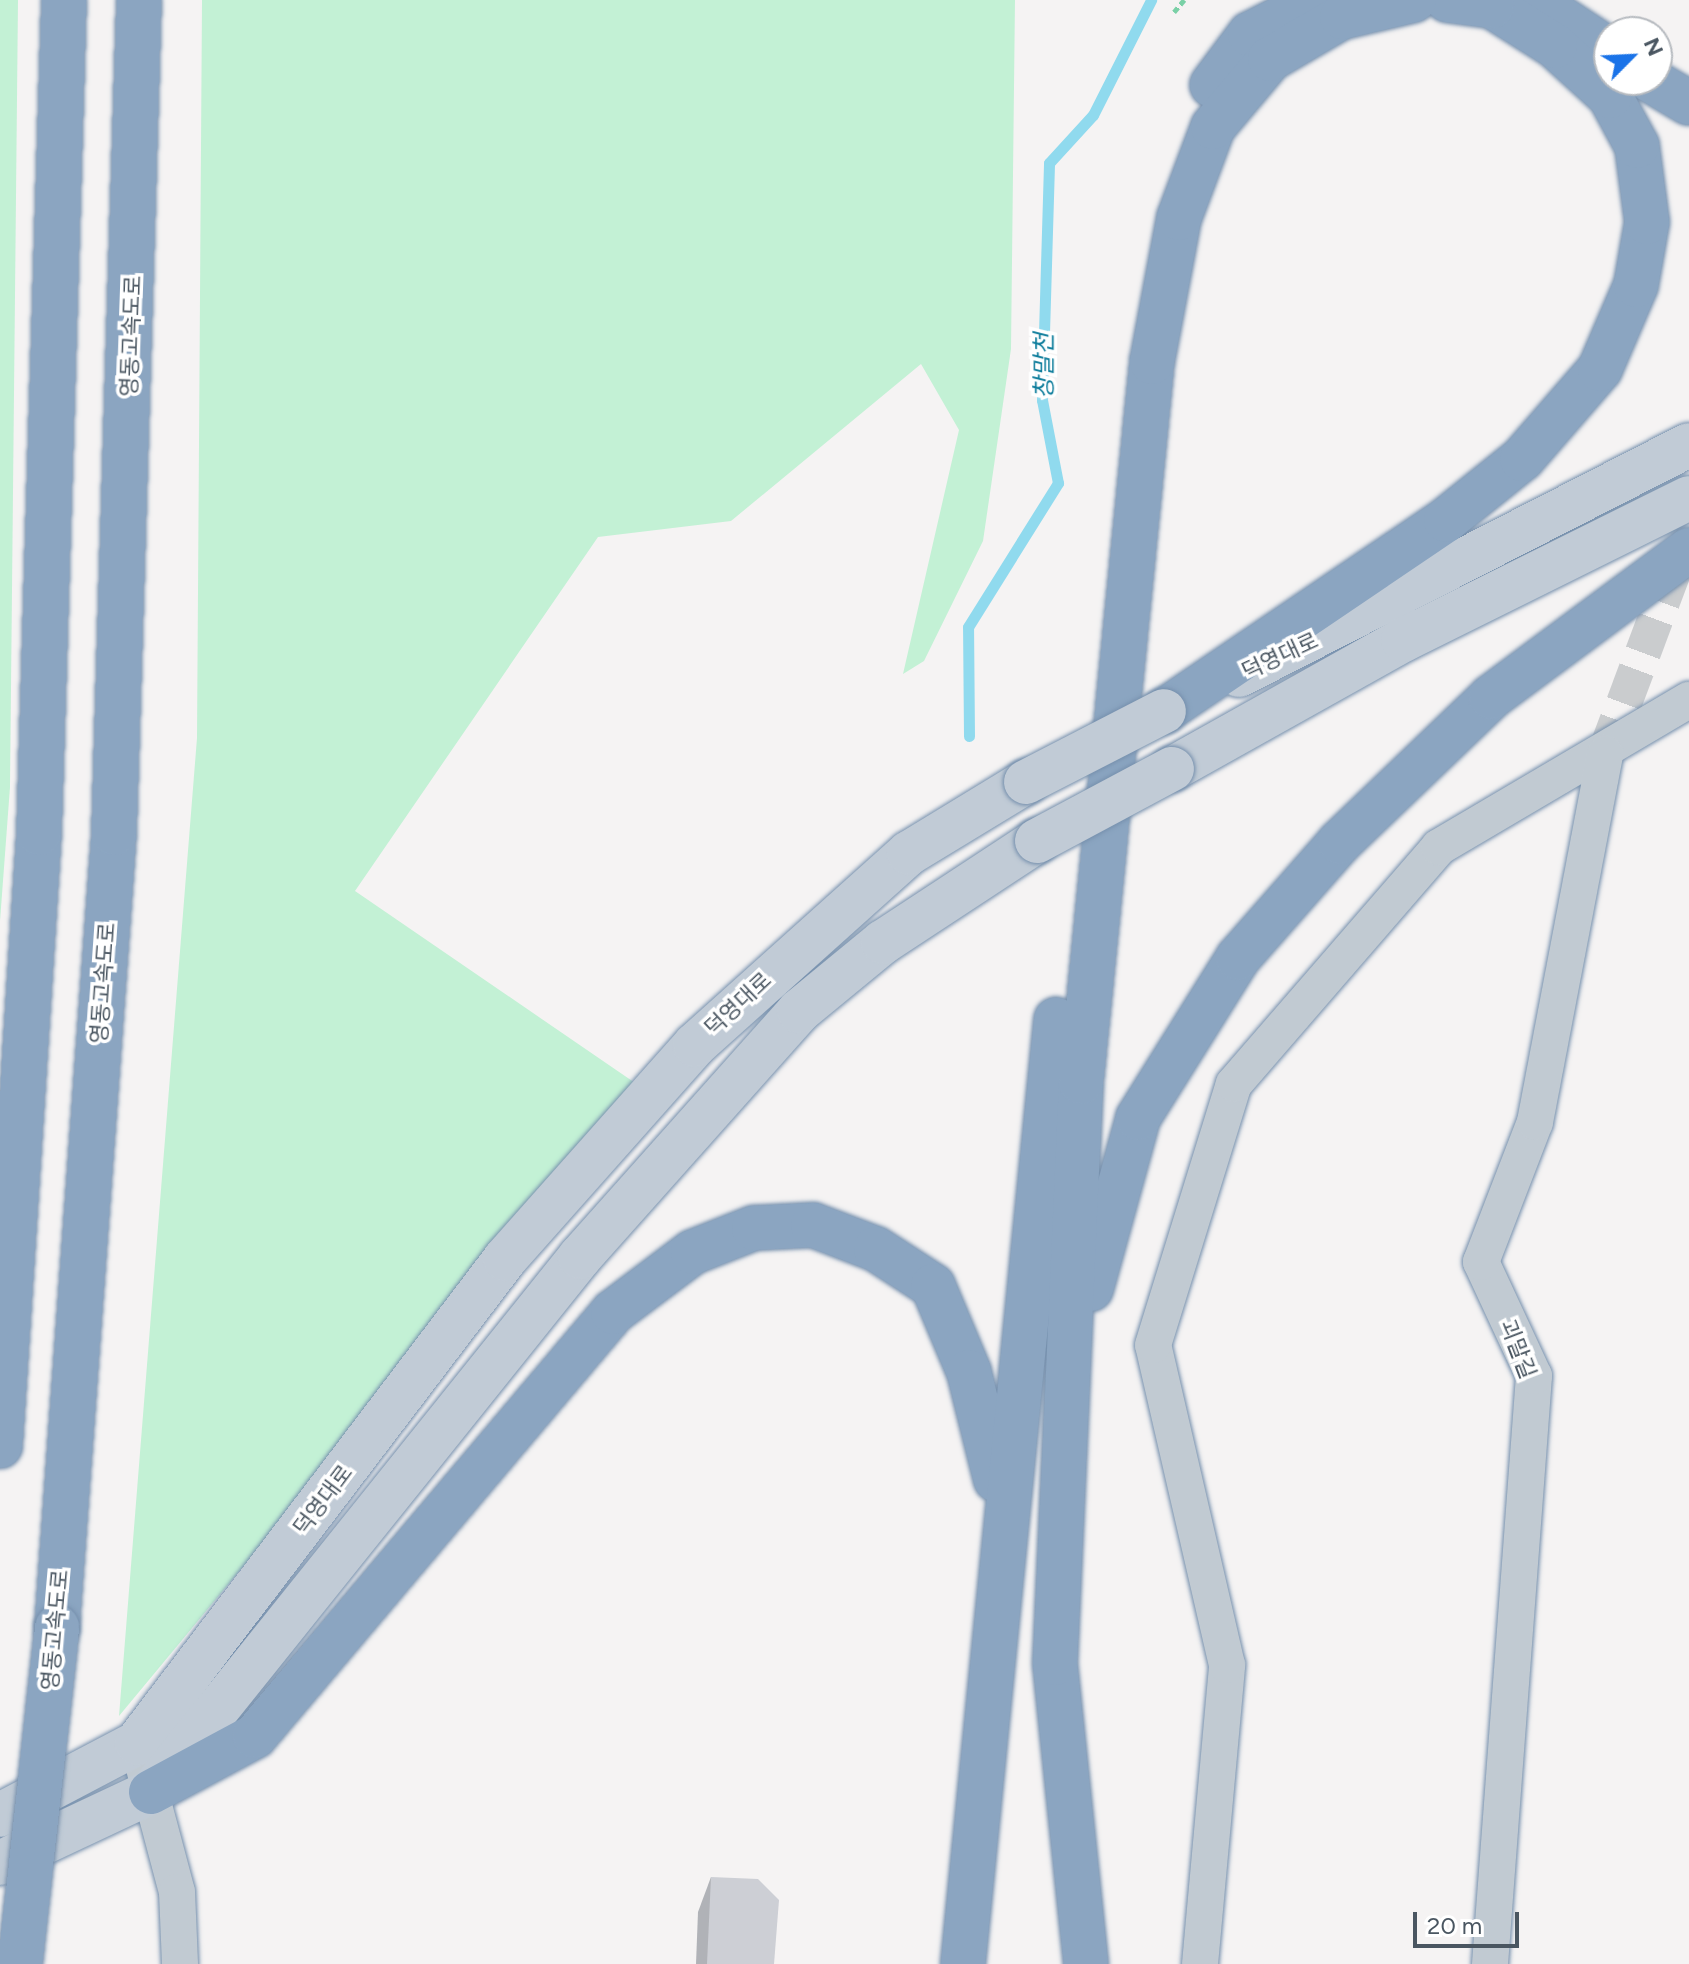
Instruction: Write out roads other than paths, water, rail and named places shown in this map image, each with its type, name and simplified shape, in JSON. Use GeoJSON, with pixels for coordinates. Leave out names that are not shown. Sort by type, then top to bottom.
{"type":"FeatureCollection","features":[{"type":"Feature","properties":{"kind":"highway"},"geometry":{"type":"LineString","coordinates":[[0,1446],[39,833],[64,0]]}},
{"type":"Feature","properties":{"kind":"highway","name":"영동고속도로"},"geometry":{"type":"LineString","coordinates":[[20,1964],[57,1627],[114,833],[139,0]]}},
{"type":"Feature","properties":{"kind":"highway"},"geometry":{"type":"LineString","coordinates":[[963,1964],[1003,1511],[1122,363],[1152,211],[1184,121],[1250,34],[1317,0]]}},
{"type":"Feature","properties":{"kind":"highway"},"geometry":{"type":"LineString","coordinates":[[1086,1964],[1055,1663],[1071,1361],[1081,1082],[1152,362],[1179,218],[1213,127],[1270,59],[1342,17],[1414,0]]}},
{"type":"Feature","properties":{"kind":"highway"},"geometry":{"type":"LineString","coordinates":[[1164,711],[1446,520],[1522,459],[1600,369],[1636,285],[1647,222],[1637,146],[1610,96],[1555,46],[1492,6],[1447,0]]}},
{"type":"Feature","properties":{"kind":"highway"},"geometry":{"type":"LineString","coordinates":[[1533,0],[1593,39]]}},
{"type":"Feature","properties":{"kind":"highway"},"geometry":{"type":"LineString","coordinates":[[1071,1361],[1138,1118],[1238,958],[1340,842],[1491,697],[1689,550]]}},
{"type":"Feature","properties":{"kind":"highway"},"geometry":{"type":"LineString","coordinates":[[151,1792],[255,1736],[613,1312],[693,1252],[754,1228],[813,1225],[876,1249],[933,1286],[969,1372],[1003,1511]]}},
{"type":"Feature","properties":{"kind":"street","name":"덕영대로"},"geometry":{"type":"LineString","coordinates":[[0,1815],[137,1743],[505,1259],[695,1045],[909,853],[1026,782],[1164,711],[1354,621],[1689,445]]}},
{"type":"Feature","properties":{"kind":"street","name":"덕영대로"},"geometry":{"type":"LineString","coordinates":[[0,1863],[151,1792],[580,1257],[799,1011],[883,942],[1037,841],[1403,640],[1689,498]]}},
{"type":"Feature","properties":{"kind":"street"},"geometry":{"type":"LineString","coordinates":[[1200,1964],[1227,1665],[1153,1345],[1234,1084],[1439,847],[1605,754],[1689,700]]}},
{"type":"Feature","properties":{"kind":"street","name":"괴말길"},"geometry":{"type":"LineString","coordinates":[[1490,1964],[1534,1376],[1481,1262],[1535,1122],[1605,754]]}},
{"type":"Feature","properties":{"kind":"street"},"geometry":{"type":"LineString","coordinates":[[137,1743],[177,1892],[180,1964]]}},
{"type":"Feature","properties":{"kind":"waterway","name":"창말천"},"geometry":{"type":"LineString","coordinates":[[969,736],[968,627],[1058,483],[1042,400],[1049,163],[1093,115],[1151,0]]}},
{"type":"Feature","properties":{"kind":"tunnel"},"geometry":{"type":"LineString","coordinates":[[1605,754],[1681,551]]}}]}
